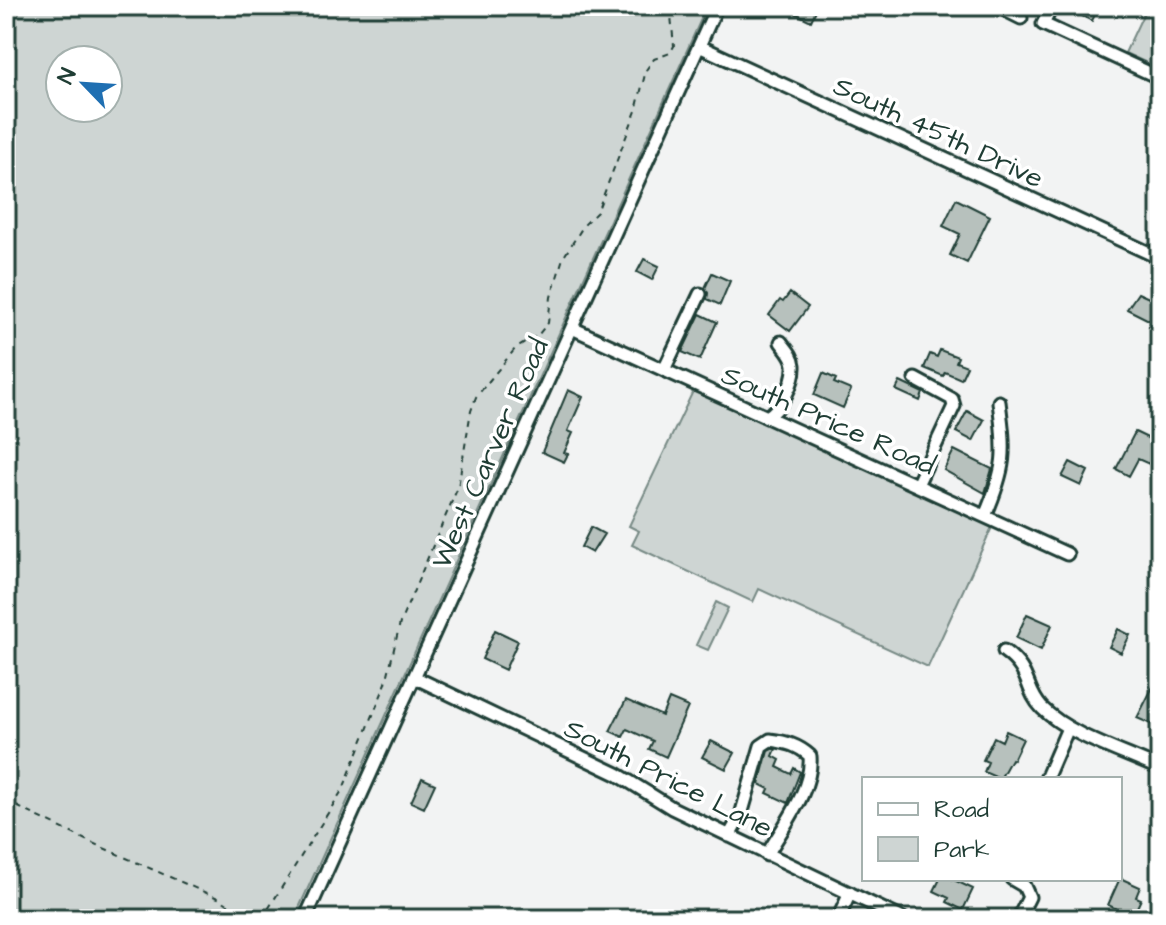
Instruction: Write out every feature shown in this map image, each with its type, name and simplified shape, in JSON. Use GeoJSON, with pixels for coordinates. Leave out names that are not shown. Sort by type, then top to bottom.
{"type":"FeatureCollection","features":[{"type":"Feature","properties":{"kind":"street","name":"West Carver Road"},"geometry":{"type":"LineString","coordinates":[[305,919],[421,680],[572,328],[717,6]]}},
{"type":"Feature","properties":{"kind":"street"},"geometry":{"type":"LineString","coordinates":[[997,6],[1021,18]]}},
{"type":"Feature","properties":{"kind":"street"},"geometry":{"type":"LineString","coordinates":[[1052,6],[1043,24],[1160,78]]}},
{"type":"Feature","properties":{"kind":"street","name":"South 45th Drive"},"geometry":{"type":"LineString","coordinates":[[699,46],[1160,258]]}},
{"type":"Feature","properties":{"kind":"street"},"geometry":{"type":"LineString","coordinates":[[664,370],[700,294]]}},
{"type":"Feature","properties":{"kind":"street","name":"South Price Road"},"geometry":{"type":"LineString","coordinates":[[572,328],[1067,554]]}},
{"type":"Feature","properties":{"kind":"street"},"geometry":{"type":"LineString","coordinates":[[767,417],[780,405],[794,365],[790,353],[781,342]]}},
{"type":"Feature","properties":{"kind":"street"},"geometry":{"type":"LineString","coordinates":[[915,379],[952,399],[954,406],[917,485]]}},
{"type":"Feature","properties":{"kind":"street"},"geometry":{"type":"LineString","coordinates":[[985,516],[1000,481],[1005,449],[999,402]]}},
{"type":"Feature","properties":{"kind":"street"},"geometry":{"type":"LineString","coordinates":[[1004,651],[1025,672],[1040,706],[1068,728],[1160,769]]}},
{"type":"Feature","properties":{"kind":"street","name":"South Price Lane"},"geometry":{"type":"LineString","coordinates":[[421,680],[617,774],[660,802],[903,919]]}},
{"type":"Feature","properties":{"kind":"street"},"geometry":{"type":"LineString","coordinates":[[1047,777],[1068,728]]}},
{"type":"Feature","properties":{"kind":"street"},"geometry":{"type":"LineString","coordinates":[[729,836],[741,815],[761,746],[770,740],[802,748],[810,756],[811,771],[767,855]]}},
{"type":"Feature","properties":{"kind":"street"},"geometry":{"type":"LineString","coordinates":[[1015,881],[1024,886],[1029,897],[1018,919]]}},
{"type":"Feature","properties":{"kind":"street"},"geometry":{"type":"LineString","coordinates":[[838,919],[850,893]]}},
{"type":"Feature","properties":{"kind":"path"},"geometry":{"type":"LineString","coordinates":[[262,919],[343,789],[386,683],[400,623],[458,487],[476,397],[515,349],[538,335],[548,323],[551,297],[563,258],[584,225],[597,212],[636,111],[646,70],[654,59],[670,53],[674,46],[670,6]]}},
{"type":"Feature","properties":{"kind":"path"},"geometry":{"type":"LineString","coordinates":[[6,801],[220,899],[251,919]]}},
{"type":"Feature","properties":{"kind":"green space"},"geometry":{"type":"Polygon","coordinates":[[[6,6],[707,6],[294,919],[6,919],[6,6]]]}},
{"type":"Feature","properties":{"kind":"green space"},"geometry":{"type":"Polygon","coordinates":[[[1147,6],[1160,6],[1160,69],[1125,53],[1147,6]]]}},
{"type":"Feature","properties":{"kind":"green space"},"geometry":{"type":"Polygon","coordinates":[[[694,389],[993,525],[928,667],[759,589],[753,602],[632,545],[639,531],[629,526],[694,389]]]}},
{"type":"Feature","properties":{"kind":"green space"},"geometry":{"type":"Polygon","coordinates":[[[716,602],[728,608],[708,650],[696,645],[716,602]]]}},
{"type":"Feature","properties":{"kind":"building"},"geometry":{"type":"Polygon","coordinates":[[[780,6],[812,6],[816,10],[811,21],[780,6]]]}},
{"type":"Feature","properties":{"kind":"building"},"geometry":{"type":"Polygon","coordinates":[[[1081,6],[1099,6],[1092,21],[1078,14],[1081,6]]]}},
{"type":"Feature","properties":{"kind":"building"},"geometry":{"type":"Polygon","coordinates":[[[956,199],[990,216],[967,263],[950,255],[960,234],[943,226],[956,199]]]}},
{"type":"Feature","properties":{"kind":"building"},"geometry":{"type":"Polygon","coordinates":[[[644,259],[659,266],[652,280],[637,272],[644,259]]]}},
{"type":"Feature","properties":{"kind":"building"},"geometry":{"type":"Polygon","coordinates":[[[712,273],[730,281],[720,305],[707,299],[705,288],[712,273]]]}},
{"type":"Feature","properties":{"kind":"building"},"geometry":{"type":"Polygon","coordinates":[[[790,293],[808,307],[790,331],[769,315],[780,300],[783,302],[790,293]]]}},
{"type":"Feature","properties":{"kind":"building"},"geometry":{"type":"Polygon","coordinates":[[[1138,293],[1160,303],[1160,326],[1156,330],[1149,326],[1151,321],[1127,309],[1138,293]]]}},
{"type":"Feature","properties":{"kind":"building"},"geometry":{"type":"Polygon","coordinates":[[[700,314],[717,322],[700,360],[682,352],[700,314]]]}},
{"type":"Feature","properties":{"kind":"building"},"geometry":{"type":"Polygon","coordinates":[[[940,350],[958,357],[956,362],[967,366],[961,379],[924,368],[930,354],[937,357],[940,350]]]}},
{"type":"Feature","properties":{"kind":"building"},"geometry":{"type":"Polygon","coordinates":[[[823,373],[836,379],[834,383],[851,390],[843,408],[814,395],[823,373]]]}},
{"type":"Feature","properties":{"kind":"building"},"geometry":{"type":"Polygon","coordinates":[[[900,382],[923,393],[920,401],[896,390],[900,382]]]}},
{"type":"Feature","properties":{"kind":"building"},"geometry":{"type":"Polygon","coordinates":[[[568,390],[583,397],[568,431],[573,433],[564,453],[568,454],[564,462],[542,452],[568,390]]]}},
{"type":"Feature","properties":{"kind":"building"},"geometry":{"type":"Polygon","coordinates":[[[967,411],[984,420],[973,441],[956,432],[967,411]]]}},
{"type":"Feature","properties":{"kind":"building"},"geometry":{"type":"Polygon","coordinates":[[[1135,432],[1158,443],[1149,464],[1138,459],[1129,476],[1116,469],[1135,432]]]}},
{"type":"Feature","properties":{"kind":"building"},"geometry":{"type":"Polygon","coordinates":[[[954,450],[992,469],[985,493],[944,470],[954,450]]]}},
{"type":"Feature","properties":{"kind":"building"},"geometry":{"type":"Polygon","coordinates":[[[1070,462],[1088,471],[1081,486],[1062,477],[1070,462]]]}},
{"type":"Feature","properties":{"kind":"building"},"geometry":{"type":"Polygon","coordinates":[[[591,527],[604,534],[592,553],[581,547],[591,527]]]}},
{"type":"Feature","properties":{"kind":"building"},"geometry":{"type":"Polygon","coordinates":[[[1027,614],[1052,625],[1041,650],[1016,638],[1027,614]]]}},
{"type":"Feature","properties":{"kind":"building"},"geometry":{"type":"Polygon","coordinates":[[[1118,629],[1130,635],[1121,653],[1109,647],[1118,629]]]}},
{"type":"Feature","properties":{"kind":"building"},"geometry":{"type":"Polygon","coordinates":[[[495,630],[518,641],[505,670],[482,659],[495,630]]]}},
{"type":"Feature","properties":{"kind":"building"},"geometry":{"type":"Polygon","coordinates":[[[1160,673],[1160,711],[1153,725],[1137,718],[1160,673]]]}},
{"type":"Feature","properties":{"kind":"building"},"geometry":{"type":"Polygon","coordinates":[[[669,699],[688,707],[666,757],[649,749],[653,741],[627,729],[623,737],[610,731],[626,700],[662,716],[669,699]]]}},
{"type":"Feature","properties":{"kind":"building"},"geometry":{"type":"Polygon","coordinates":[[[1006,731],[1023,739],[1001,777],[995,777],[984,772],[988,762],[983,760],[994,737],[1002,741],[1006,731]]]}},
{"type":"Feature","properties":{"kind":"building"},"geometry":{"type":"Polygon","coordinates":[[[711,741],[735,753],[726,769],[702,757],[711,741]]]}},
{"type":"Feature","properties":{"kind":"building"},"geometry":{"type":"Polygon","coordinates":[[[776,749],[773,756],[780,760],[777,767],[791,774],[794,768],[800,772],[788,803],[767,793],[769,789],[759,784],[768,751],[776,749]]]}},
{"type":"Feature","properties":{"kind":"building"},"geometry":{"type":"Polygon","coordinates":[[[422,778],[435,784],[424,808],[411,802],[422,778]]]}},
{"type":"Feature","properties":{"kind":"building"},"geometry":{"type":"Polygon","coordinates":[[[1122,879],[1140,887],[1136,897],[1141,899],[1135,912],[1129,910],[1127,914],[1108,905],[1122,879]]]}},
{"type":"Feature","properties":{"kind":"building"},"geometry":{"type":"Polygon","coordinates":[[[939,881],[956,881],[973,889],[963,910],[934,891],[939,881]]]}}]}
